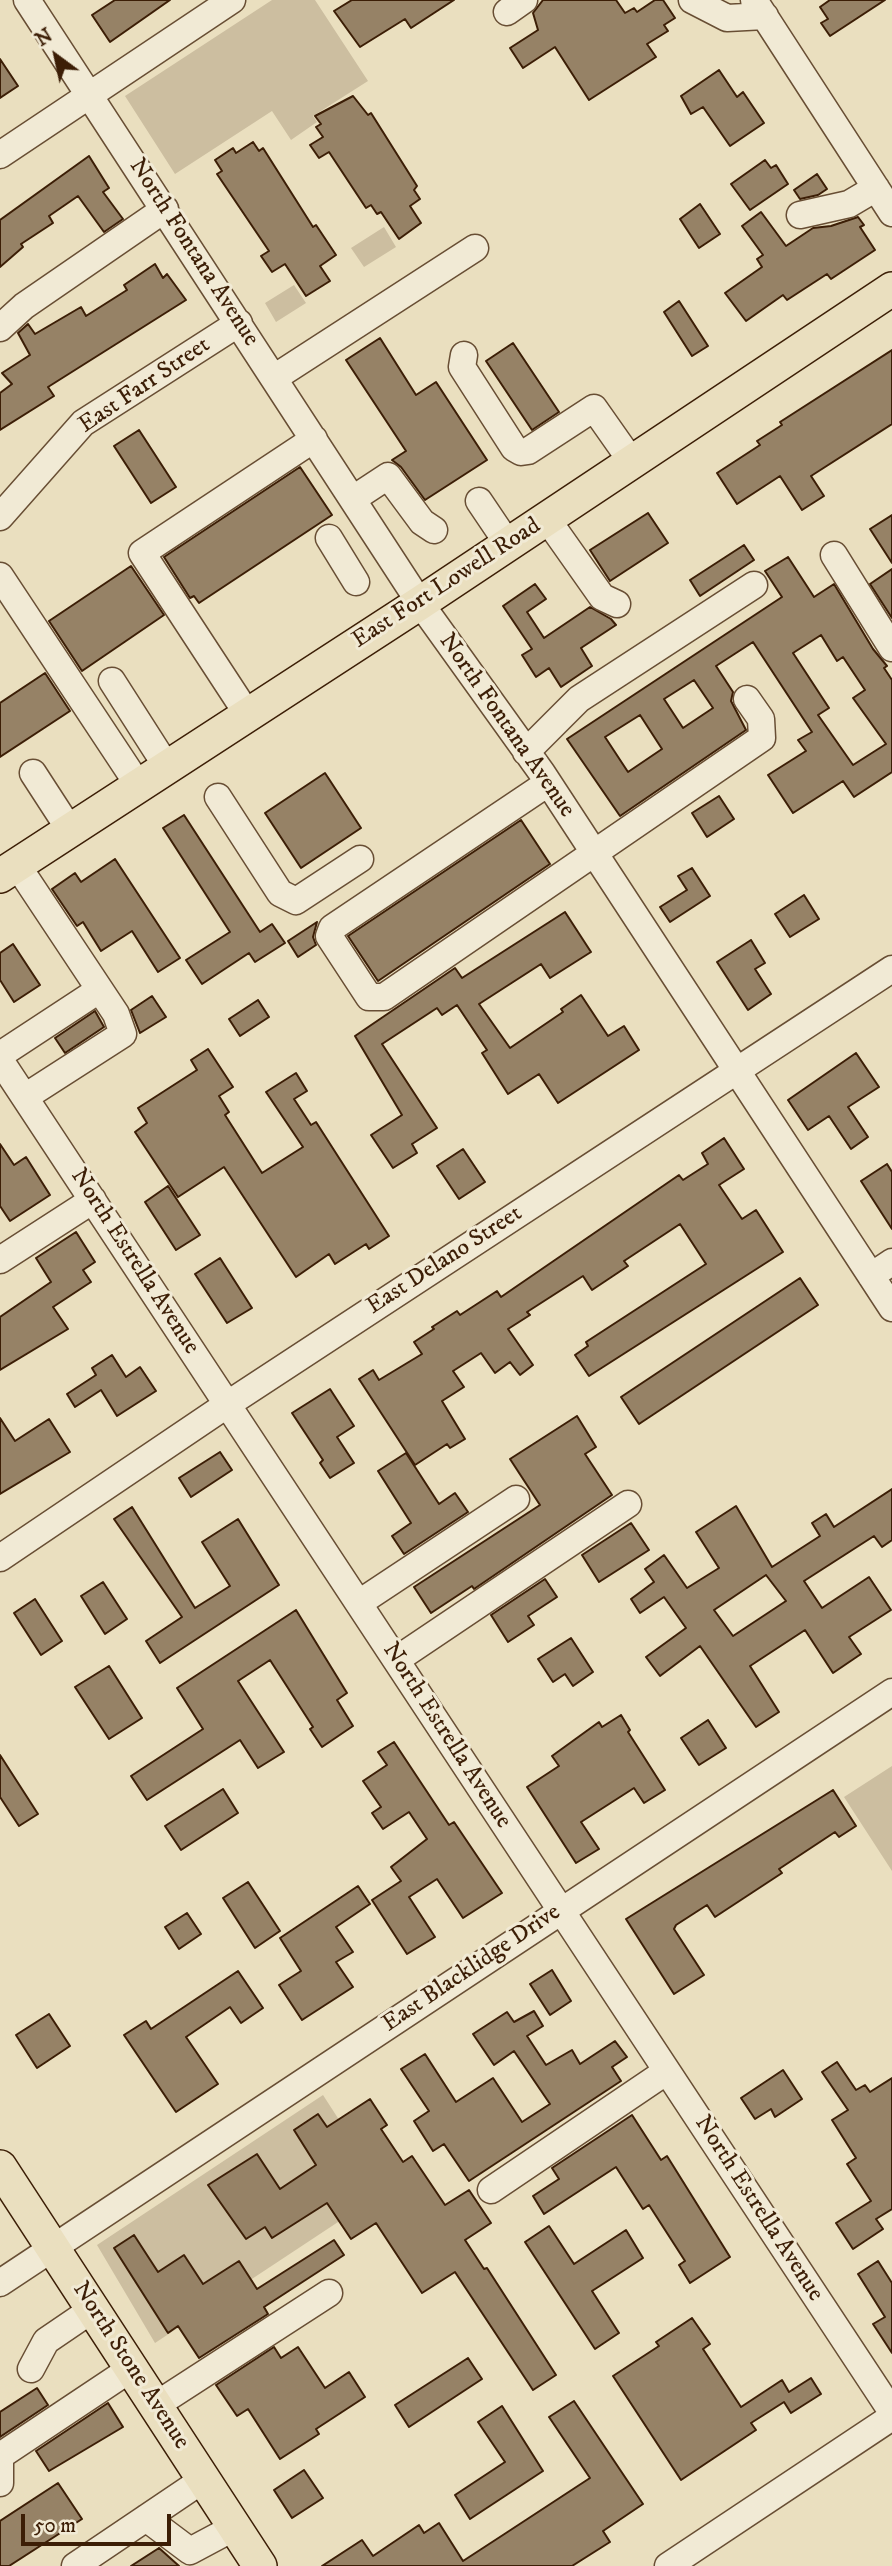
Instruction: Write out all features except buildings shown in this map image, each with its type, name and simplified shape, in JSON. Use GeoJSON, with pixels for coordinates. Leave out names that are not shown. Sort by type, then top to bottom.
{"type":"FeatureCollection","features":[{"type":"Feature","properties":{"kind":"main road","name":"East Fort Lowell Road"},"geometry":{"type":"LineString","coordinates":[[8,870],[420,603],[892,289]]}},
{"type":"Feature","properties":{"kind":"main road","name":"North Stone Avenue"},"geometry":{"type":"LineString","coordinates":[[0,2167],[260,2566]]}},
{"type":"Feature","properties":{"kind":"street","name":"North Fontana Avenue"},"geometry":{"type":"LineString","coordinates":[[27,0],[420,603],[548,783],[738,1069],[882,1269],[892,1308]]}},
{"type":"Feature","properties":{"kind":"street"},"geometry":{"type":"LineString","coordinates":[[0,155],[232,0]]}},
{"type":"Feature","properties":{"kind":"street"},"geometry":{"type":"LineString","coordinates":[[692,0],[727,18],[760,8],[892,213]]}},
{"type":"Feature","properties":{"kind":"street"},"geometry":{"type":"LineString","coordinates":[[800,215],[849,204],[876,188]]}},
{"type":"Feature","properties":{"kind":"street"},"geometry":{"type":"LineString","coordinates":[[0,328],[24,306],[164,209]]}},
{"type":"Feature","properties":{"kind":"street"},"geometry":{"type":"LineString","coordinates":[[274,378],[475,248]]}},
{"type":"Feature","properties":{"kind":"street","name":"East Farr Street"},"geometry":{"type":"LineString","coordinates":[[0,517],[83,423],[239,323]]}},
{"type":"Feature","properties":{"kind":"street"},"geometry":{"type":"LineString","coordinates":[[464,355],[462,367],[514,448],[522,452],[528,451],[594,408],[632,462]]}},
{"type":"Feature","properties":{"kind":"street"},"geometry":{"type":"LineString","coordinates":[[248,715],[142,553],[314,439]]}},
{"type":"Feature","properties":{"kind":"street"},"geometry":{"type":"LineString","coordinates":[[353,499],[388,476],[422,523],[434,530]]}},
{"type":"Feature","properties":{"kind":"street"},"geometry":{"type":"LineString","coordinates":[[479,501],[508,544]]}},
{"type":"Feature","properties":{"kind":"street"},"geometry":{"type":"LineString","coordinates":[[547,519],[602,597],[617,604]]}},
{"type":"Feature","properties":{"kind":"street"},"geometry":{"type":"LineString","coordinates":[[329,538],[356,582]]}},
{"type":"Feature","properties":{"kind":"street"},"geometry":{"type":"LineString","coordinates":[[834,555],[892,648]]}},
{"type":"Feature","properties":{"kind":"street"},"geometry":{"type":"LineString","coordinates":[[0,576],[139,786]]}},
{"type":"Feature","properties":{"kind":"street"},"geometry":{"type":"LineString","coordinates":[[526,752],[579,699],[754,585]]}},
{"type":"Feature","properties":{"kind":"street"},"geometry":{"type":"LineString","coordinates":[[112,681],[167,767]]}},
{"type":"Feature","properties":{"kind":"street"},"geometry":{"type":"LineString","coordinates":[[548,783],[332,928],[330,936],[369,997],[384,997],[596,855],[762,738],[761,719],[747,699]]}},
{"type":"Feature","properties":{"kind":"street"},"geometry":{"type":"LineString","coordinates":[[33,773],[70,830]]}},
{"type":"Feature","properties":{"kind":"street"},"geometry":{"type":"LineString","coordinates":[[218,796],[280,893],[296,901],[360,859]]}},
{"type":"Feature","properties":{"kind":"street"},"geometry":{"type":"LineString","coordinates":[[8,870],[117,1014],[123,1034],[25,1097]]}},
{"type":"Feature","properties":{"kind":"street","name":"East Delano Street"},"geometry":{"type":"LineString","coordinates":[[0,1558],[228,1404],[892,969]]}},
{"type":"Feature","properties":{"kind":"street"},"geometry":{"type":"LineString","coordinates":[[0,1057],[99,990]]}},
{"type":"Feature","properties":{"kind":"street","name":"North Estrella Avenue"},"geometry":{"type":"LineString","coordinates":[[0,1057],[892,2412]]}},
{"type":"Feature","properties":{"kind":"street"},"geometry":{"type":"LineString","coordinates":[[0,1260],[93,1200]]}},
{"type":"Feature","properties":{"kind":"street"},"geometry":{"type":"LineString","coordinates":[[359,1603],[516,1499]]}},
{"type":"Feature","properties":{"kind":"street"},"geometry":{"type":"LineString","coordinates":[[397,1660],[628,1504]]}},
{"type":"Feature","properties":{"kind":"street","name":"East Blacklidge Drive"},"geometry":{"type":"LineString","coordinates":[[0,2283],[892,1692]]}},
{"type":"Feature","properties":{"kind":"street"},"geometry":{"type":"LineString","coordinates":[[491,2190],[667,2071]]}},
{"type":"Feature","properties":{"kind":"street"},"geometry":{"type":"LineString","coordinates":[[156,2405],[329,2293]]}},
{"type":"Feature","properties":{"kind":"street"},"geometry":{"type":"LineString","coordinates":[[31,2369],[46,2341],[93,2309]]}},
{"type":"Feature","properties":{"kind":"street"},"geometry":{"type":"LineString","coordinates":[[0,2483],[0,2456],[132,2368]]}},
{"type":"Feature","properties":{"kind":"street"},"geometry":{"type":"LineString","coordinates":[[668,2566],[892,2417]]}},
{"type":"Feature","properties":{"kind":"street"},"geometry":{"type":"LineString","coordinates":[[75,2566],[204,2479]]}},
{"type":"Feature","properties":{"kind":"street"},"geometry":{"type":"LineString","coordinates":[[146,2518],[190,2551],[235,2527]]}},
{"type":"Feature","properties":{"kind":"shaded area"},"geometry":{"type":"Polygon","coordinates":[[[272,0],[315,0],[368,81],[313,116],[317,122],[291,140],[272,111],[175,174],[125,96],[272,0]]]}},
{"type":"Feature","properties":{"kind":"shaded area"},"geometry":{"type":"Polygon","coordinates":[[[384,227],[396,247],[364,267],[351,248],[384,227]]]}},
{"type":"Feature","properties":{"kind":"shaded area"},"geometry":{"type":"Polygon","coordinates":[[[294,285],[306,303],[276,322],[265,303],[294,285]]]}},
{"type":"Feature","properties":{"kind":"shaded area"},"geometry":{"type":"Polygon","coordinates":[[[892,1766],[892,1871],[844,1797],[892,1766]]]}},
{"type":"Feature","properties":{"kind":"shaded area"},"geometry":{"type":"Polygon","coordinates":[[[323,2095],[385,2191],[155,2343],[97,2245],[323,2095]]]}}]}
